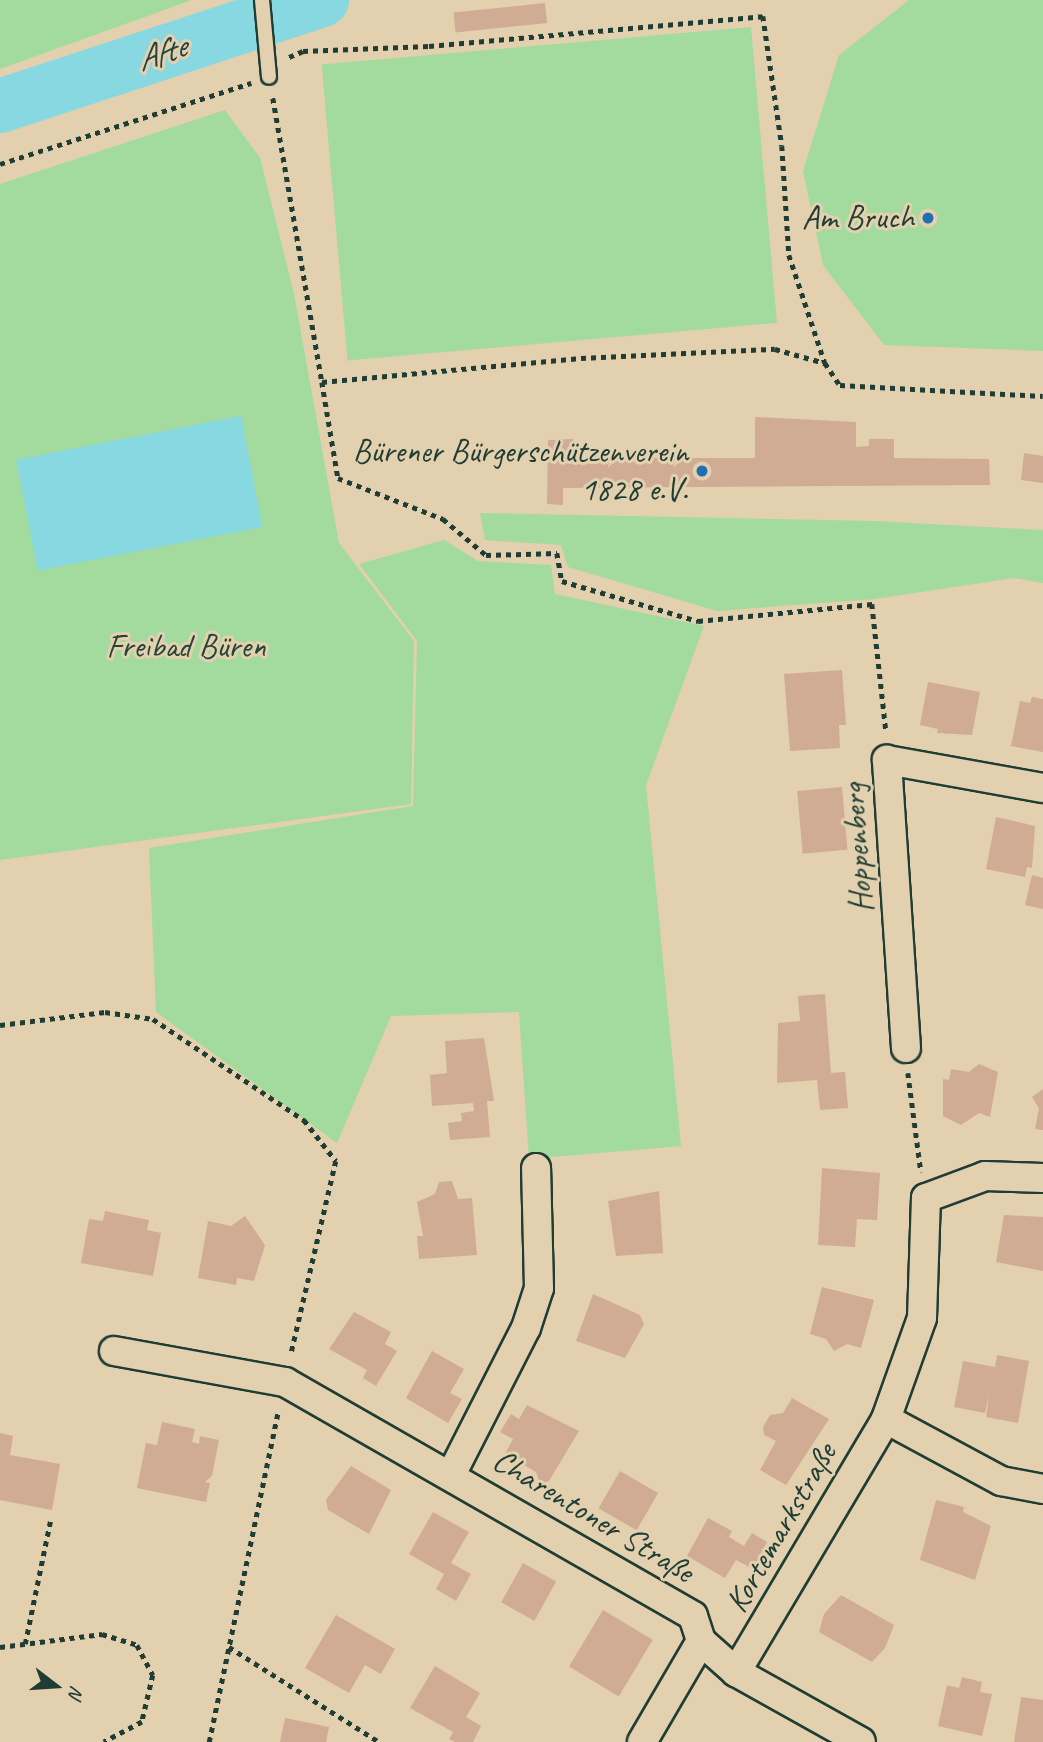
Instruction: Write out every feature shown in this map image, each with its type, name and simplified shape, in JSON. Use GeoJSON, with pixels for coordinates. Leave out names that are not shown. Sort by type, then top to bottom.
{"type":"FeatureCollection","features":[{"type":"Feature","properties":{"kind":"street","name":"Hoppenberg"},"geometry":{"type":"LineString","coordinates":[[906,1048],[887,760],[1043,788]]}},
{"type":"Feature","properties":{"kind":"street","name":"Charentoner Straße"},"geometry":{"type":"LineString","coordinates":[[452,1474],[526,1328],[539,1288],[536,1168]]}},
{"type":"Feature","properties":{"kind":"street"},"geometry":{"type":"LineString","coordinates":[[926,1198],[985,1176],[1043,1178]]}},
{"type":"Feature","properties":{"kind":"street","name":"Kortemarkstraße"},"geometry":{"type":"LineString","coordinates":[[736,1672],[886,1419],[922,1318],[926,1198]]}},
{"type":"Feature","properties":{"kind":"street","name":"Charentoner Straße"},"geometry":{"type":"LineString","coordinates":[[114,1351],[285,1382],[452,1474],[693,1616],[701,1641],[736,1672],[861,1742]]}},
{"type":"Feature","properties":{"kind":"street"},"geometry":{"type":"LineString","coordinates":[[886,1419],[1001,1481],[1043,1489]]}},
{"type":"Feature","properties":{"kind":"street"},"geometry":{"type":"LineString","coordinates":[[642,1742],[701,1641]]}},
{"type":"Feature","properties":{"kind":"lane"},"geometry":{"type":"LineString","coordinates":[[262,0],[269,65]]}},
{"type":"Feature","properties":{"kind":"path"},"geometry":{"type":"LineString","coordinates":[[0,164],[303,51],[429,46],[763,16],[782,146],[789,255],[825,363],[841,384],[1043,396]]}},
{"type":"Feature","properties":{"kind":"path"},"geometry":{"type":"LineString","coordinates":[[269,65],[338,478],[443,519],[486,555],[557,553],[562,581],[698,621],[872,604],[885,720]]}},
{"type":"Feature","properties":{"kind":"path"},"geometry":{"type":"LineString","coordinates":[[322,382],[581,358],[775,349],[825,363]]}},
{"type":"Feature","properties":{"kind":"path"},"geometry":{"type":"LineString","coordinates":[[0,1025],[105,1012],[153,1018],[304,1120],[336,1161],[285,1382],[209,1742]]}},
{"type":"Feature","properties":{"kind":"path"},"geometry":{"type":"LineString","coordinates":[[906,1048],[912,1128],[926,1198]]}},
{"type":"Feature","properties":{"kind":"path"},"geometry":{"type":"LineString","coordinates":[[25,1644],[50,1522]]}},
{"type":"Feature","properties":{"kind":"path"},"geometry":{"type":"LineString","coordinates":[[0,1647],[102,1634],[137,1645],[153,1675],[142,1722],[104,1742]]}},
{"type":"Feature","properties":{"kind":"path"},"geometry":{"type":"LineString","coordinates":[[229,1647],[379,1742]]}},
{"type":"Feature","properties":{"kind":"green space"},"geometry":{"type":"Polygon","coordinates":[[[0,0],[192,0],[0,69],[0,0]]]}},
{"type":"Feature","properties":{"kind":"green space","name":"Am Bruch"},"geometry":{"type":"Polygon","coordinates":[[[909,0],[1043,0],[1043,351],[884,345],[823,265],[803,171],[839,55],[909,0]]]}},
{"type":"Feature","properties":{"kind":"green space"},"geometry":{"type":"Polygon","coordinates":[[[751,27],[777,323],[348,360],[322,65],[751,27]]]}},
{"type":"Feature","properties":{"kind":"green space","name":"Freibad Büren"},"geometry":{"type":"Polygon","coordinates":[[[225,110],[260,158],[294,294],[339,543],[414,641],[411,804],[0,860],[0,184],[225,110]]]}},
{"type":"Feature","properties":{"kind":"green space"},"geometry":{"type":"Polygon","coordinates":[[[480,513],[874,521],[1043,530],[1043,583],[1014,578],[875,599],[717,611],[568,567],[561,545],[485,540],[480,513]]]}},
{"type":"Feature","properties":{"kind":"green space"},"geometry":{"type":"Polygon","coordinates":[[[444,540],[478,561],[551,565],[555,594],[704,626],[646,785],[681,1146],[529,1159],[519,1012],[391,1016],[337,1143],[156,1012],[149,848],[413,806],[417,641],[359,564],[444,540]]]}},
{"type":"Feature","properties":{"kind":"water"},"geometry":{"type":"Polygon","coordinates":[[[241,416],[263,527],[38,571],[16,460],[241,416]]]}},
{"type":"Feature","properties":{"kind":"building"},"geometry":{"type":"Polygon","coordinates":[[[545,3],[547,23],[456,33],[454,13],[545,3]]]}},
{"type":"Feature","properties":{"kind":"building","name":"Bürener Bürgerschützenverein 1828 e.V."},"geometry":{"type":"Polygon","coordinates":[[[755,417],[856,422],[856,447],[869,446],[869,439],[894,439],[894,458],[989,459],[990,485],[563,488],[563,505],[547,504],[548,440],[573,439],[573,458],[755,458],[755,417]]]}},
{"type":"Feature","properties":{"kind":"building"},"geometry":{"type":"Polygon","coordinates":[[[1024,453],[1043,456],[1043,483],[1021,480],[1024,453]]]}},
{"type":"Feature","properties":{"kind":"building"},"geometry":{"type":"Polygon","coordinates":[[[842,670],[846,725],[839,725],[840,748],[790,751],[784,674],[842,670]]]}},
{"type":"Feature","properties":{"kind":"building"},"geometry":{"type":"Polygon","coordinates":[[[928,682],[980,692],[972,735],[937,733],[938,729],[920,725],[928,682]]]}},
{"type":"Feature","properties":{"kind":"building"},"geometry":{"type":"Polygon","coordinates":[[[1032,697],[1043,699],[1043,752],[1011,746],[1020,701],[1030,703],[1032,697]]]}},
{"type":"Feature","properties":{"kind":"building"},"geometry":{"type":"Polygon","coordinates":[[[842,787],[847,850],[803,854],[797,791],[842,787]]]}},
{"type":"Feature","properties":{"kind":"building"},"geometry":{"type":"Polygon","coordinates":[[[996,817],[1035,826],[1032,868],[1027,867],[1025,877],[986,869],[996,817]]]}},
{"type":"Feature","properties":{"kind":"building"},"geometry":{"type":"Polygon","coordinates":[[[1032,875],[1043,878],[1043,909],[1025,905],[1032,875]]]}},
{"type":"Feature","properties":{"kind":"building"},"geometry":{"type":"Polygon","coordinates":[[[825,994],[831,1073],[845,1072],[848,1108],[820,1110],[817,1080],[777,1083],[778,1023],[800,1021],[798,996],[825,994]]]}},
{"type":"Feature","properties":{"kind":"building"},"geometry":{"type":"Polygon","coordinates":[[[484,1038],[494,1101],[487,1101],[490,1137],[450,1140],[448,1123],[462,1121],[461,1113],[474,1111],[473,1103],[432,1106],[430,1075],[447,1073],[445,1041],[484,1038]]]}},
{"type":"Feature","properties":{"kind":"building"},"geometry":{"type":"Polygon","coordinates":[[[979,1064],[998,1072],[990,1117],[979,1113],[961,1125],[943,1116],[943,1079],[949,1080],[951,1069],[969,1072],[979,1064]]]}},
{"type":"Feature","properties":{"kind":"building"},"geometry":{"type":"Polygon","coordinates":[[[1043,1089],[1043,1130],[1035,1129],[1039,1108],[1032,1097],[1043,1089]]]}},
{"type":"Feature","properties":{"kind":"building"},"geometry":{"type":"Polygon","coordinates":[[[822,1168],[880,1173],[877,1220],[857,1219],[855,1247],[818,1245],[822,1168]]]}},
{"type":"Feature","properties":{"kind":"building"},"geometry":{"type":"Polygon","coordinates":[[[452,1181],[458,1199],[472,1198],[477,1255],[419,1259],[417,1236],[423,1236],[417,1202],[435,1194],[439,1182],[452,1181]]]}},
{"type":"Feature","properties":{"kind":"building"},"geometry":{"type":"Polygon","coordinates":[[[659,1191],[663,1253],[616,1256],[608,1201],[659,1191]]]}},
{"type":"Feature","properties":{"kind":"building"},"geometry":{"type":"Polygon","coordinates":[[[105,1211],[149,1220],[147,1230],[161,1233],[153,1276],[81,1263],[89,1219],[103,1221],[105,1211]]]}},
{"type":"Feature","properties":{"kind":"building"},"geometry":{"type":"Polygon","coordinates":[[[1004,1215],[1043,1217],[1043,1271],[996,1262],[1004,1215]]]}},
{"type":"Feature","properties":{"kind":"building"},"geometry":{"type":"Polygon","coordinates":[[[245,1216],[265,1245],[254,1281],[237,1278],[236,1285],[198,1278],[208,1221],[231,1226],[245,1216]]]}},
{"type":"Feature","properties":{"kind":"building"},"geometry":{"type":"Polygon","coordinates":[[[822,1287],[874,1300],[861,1348],[847,1344],[834,1351],[826,1339],[810,1334],[822,1287]]]}},
{"type":"Feature","properties":{"kind":"building"},"geometry":{"type":"Polygon","coordinates":[[[593,1294],[640,1315],[644,1324],[625,1358],[576,1341],[593,1294]]]}},
{"type":"Feature","properties":{"kind":"building"},"geometry":{"type":"Polygon","coordinates":[[[354,1312],[391,1332],[385,1344],[397,1351],[376,1386],[363,1378],[367,1370],[329,1349],[354,1312]]]}},
{"type":"Feature","properties":{"kind":"building"},"geometry":{"type":"Polygon","coordinates":[[[432,1351],[464,1369],[450,1393],[462,1399],[448,1423],[406,1398],[432,1351]]]}},
{"type":"Feature","properties":{"kind":"building"},"geometry":{"type":"Polygon","coordinates":[[[997,1355],[1029,1361],[1018,1423],[986,1417],[989,1395],[985,1413],[954,1407],[963,1361],[995,1367],[997,1355]]]}},
{"type":"Feature","properties":{"kind":"building"},"geometry":{"type":"Polygon","coordinates":[[[792,1398],[829,1419],[786,1485],[760,1470],[776,1441],[764,1435],[763,1427],[770,1415],[783,1413],[792,1398]]]}},
{"type":"Feature","properties":{"kind":"building"},"geometry":{"type":"Polygon","coordinates":[[[527,1405],[579,1431],[549,1481],[540,1483],[536,1472],[505,1454],[513,1439],[500,1432],[511,1414],[519,1419],[527,1405]]]}},
{"type":"Feature","properties":{"kind":"building"},"geometry":{"type":"Polygon","coordinates":[[[162,1422],[195,1429],[192,1442],[199,1444],[200,1436],[219,1440],[212,1476],[205,1482],[210,1483],[206,1502],[137,1488],[146,1443],[157,1445],[162,1422]]]}},
{"type":"Feature","properties":{"kind":"building"},"geometry":{"type":"Polygon","coordinates":[[[0,1433],[13,1436],[10,1455],[60,1464],[52,1510],[0,1500],[0,1433]]]}},
{"type":"Feature","properties":{"kind":"building"},"geometry":{"type":"Polygon","coordinates":[[[351,1466],[391,1490],[369,1534],[328,1510],[326,1500],[351,1466]]]}},
{"type":"Feature","properties":{"kind":"building"},"geometry":{"type":"Polygon","coordinates":[[[620,1471],[658,1493],[637,1530],[598,1508],[620,1471]]]}},
{"type":"Feature","properties":{"kind":"building"},"geometry":{"type":"Polygon","coordinates":[[[936,1500],[964,1507],[963,1512],[991,1526],[975,1580],[920,1560],[936,1500]]]}},
{"type":"Feature","properties":{"kind":"building"},"geometry":{"type":"Polygon","coordinates":[[[433,1512],[469,1532],[451,1563],[471,1574],[456,1601],[436,1589],[444,1574],[409,1554],[433,1512]]]}},
{"type":"Feature","properties":{"kind":"building"},"geometry":{"type":"Polygon","coordinates":[[[708,1518],[732,1531],[729,1537],[744,1546],[752,1533],[767,1542],[753,1569],[736,1560],[725,1578],[687,1556],[708,1518]]]}},
{"type":"Feature","properties":{"kind":"building"},"geometry":{"type":"Polygon","coordinates":[[[523,1563],[556,1581],[534,1621],[501,1602],[523,1563]]]}},
{"type":"Feature","properties":{"kind":"building"},"geometry":{"type":"Polygon","coordinates":[[[841,1595],[894,1625],[885,1648],[872,1662],[819,1632],[824,1614],[841,1595]]]}},
{"type":"Feature","properties":{"kind":"building"},"geometry":{"type":"Polygon","coordinates":[[[603,1610],[653,1640],[619,1696],[569,1667],[603,1610]]]}},
{"type":"Feature","properties":{"kind":"building"},"geometry":{"type":"Polygon","coordinates":[[[336,1615],[395,1649],[381,1674],[365,1665],[349,1693],[305,1668],[336,1615]]]}},
{"type":"Feature","properties":{"kind":"building"},"geometry":{"type":"Polygon","coordinates":[[[435,1666],[480,1693],[466,1717],[481,1726],[473,1742],[455,1742],[449,1739],[453,1732],[410,1708],[435,1666]]]}},
{"type":"Feature","properties":{"kind":"building"},"geometry":{"type":"Polygon","coordinates":[[[962,1677],[982,1682],[980,1692],[992,1694],[982,1736],[938,1726],[947,1685],[959,1688],[962,1677]]]}},
{"type":"Feature","properties":{"kind":"building"},"geometry":{"type":"Polygon","coordinates":[[[1021,1697],[1043,1700],[1043,1742],[1014,1742],[1021,1697]]]}},
{"type":"Feature","properties":{"kind":"building"},"geometry":{"type":"Polygon","coordinates":[[[285,1718],[329,1727],[326,1742],[280,1742],[285,1718]]]}},
{"type":"Feature","properties":{"kind":"waterway","name":"Afte"},"geometry":{"type":"LineString","coordinates":[[0,106],[322,0]]}},
{"type":"Feature","properties":{"kind":"place","name":"Am Bruch"},"geometry":{"type":"Point","coordinates":[928,218]}},
{"type":"Feature","properties":{"kind":"place","name":"Bürener Bürgerschützenverein 1828 e.V."},"geometry":{"type":"Point","coordinates":[702,471]}}]}
